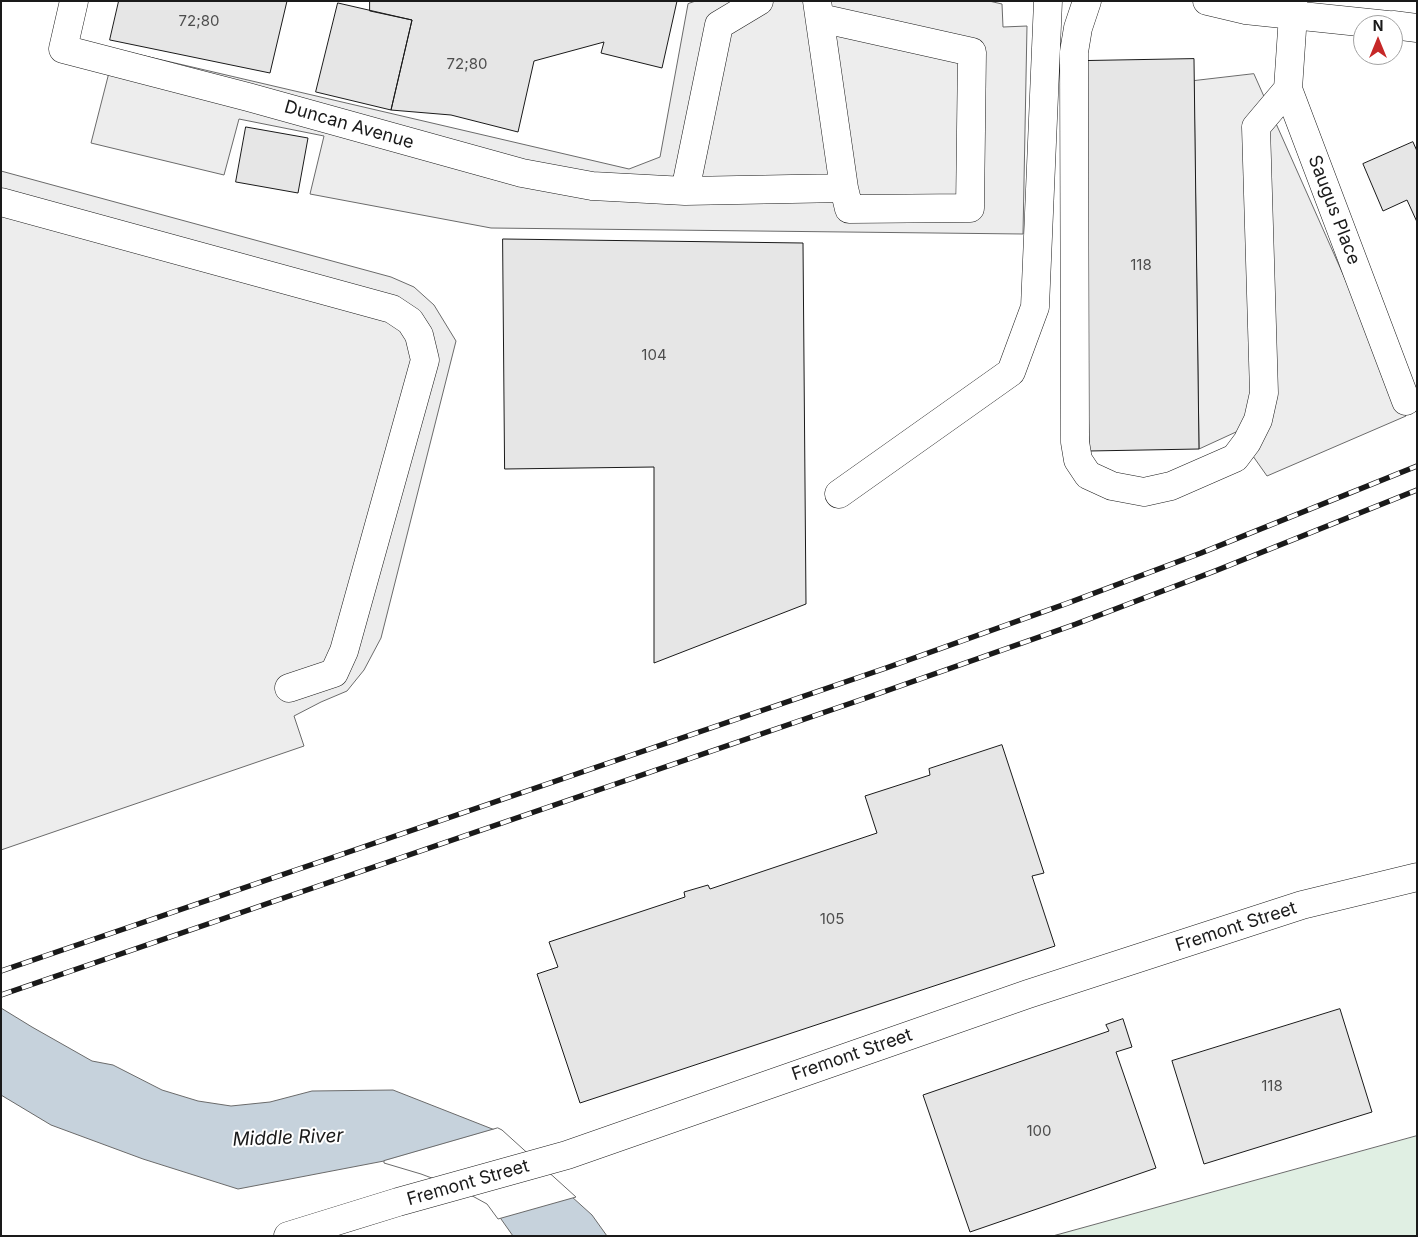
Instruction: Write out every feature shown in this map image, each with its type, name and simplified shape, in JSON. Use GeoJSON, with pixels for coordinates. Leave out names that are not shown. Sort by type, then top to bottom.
{"type":"FeatureCollection","features":[{"type":"Feature","properties":{"kind":"street","name":"Duncan Avenue"},"geometry":{"type":"LineString","coordinates":[[74,1],[63,49],[248,97],[522,173],[592,186],[685,191]]}},
{"type":"Feature","properties":{"kind":"street"},"geometry":{"type":"LineString","coordinates":[[759,1],[719,25],[685,191],[844,188]]}},
{"type":"Feature","properties":{"kind":"street"},"geometry":{"type":"LineString","coordinates":[[839,494],[1012,372],[1035,307],[1048,1]]}},
{"type":"Feature","properties":{"kind":"street"},"geometry":{"type":"LineString","coordinates":[[1087,1],[1078,28],[1074,52],[1075,442],[1078,460],[1088,475],[1112,486],[1144,492],[1171,486],[1235,458],[1247,442],[1258,420],[1264,393],[1256,127],[1288,89]]}},
{"type":"Feature","properties":{"kind":"street"},"geometry":{"type":"LineString","coordinates":[[1207,1],[1245,10],[1293,8],[1353,19]]}},
{"type":"Feature","properties":{"kind":"street","name":"Saugus Place"},"geometry":{"type":"LineString","coordinates":[[1293,8],[1288,89],[1406,401]]}},
{"type":"Feature","properties":{"kind":"street"},"geometry":{"type":"LineString","coordinates":[[819,10],[972,52],[970,208],[849,209],[844,188],[819,10]]}},
{"type":"Feature","properties":{"kind":"street"},"geometry":{"type":"LineString","coordinates":[[1403,27],[1417,28]]}},
{"type":"Feature","properties":{"kind":"street"},"geometry":{"type":"LineString","coordinates":[[1,202],[392,309],[410,321],[419,335],[425,360],[344,651],[334,673],[289,688]]}},
{"type":"Feature","properties":{"kind":"street","name":"Fremont Street"},"geometry":{"type":"LineString","coordinates":[[288,1236],[398,1202],[567,1155],[1028,994],[1302,905],[1417,878]]}},
{"type":"Feature","properties":{"kind":"green space"},"geometry":{"type":"Polygon","coordinates":[[[1417,1136],[1417,1236],[1053,1236],[1417,1136]]]}},
{"type":"Feature","properties":{"kind":"shaded area"},"geometry":{"type":"Polygon","coordinates":[[[696,1],[989,1],[1002,4],[1003,27],[1027,26],[1023,234],[491,228],[310,194],[324,136],[239,119],[224,175],[91,143],[115,49],[629,169],[660,157],[688,4],[696,1]]]}},
{"type":"Feature","properties":{"kind":"shaded area"},"geometry":{"type":"Polygon","coordinates":[[[1254,74],[1406,416],[1267,476],[1236,432],[1199,449],[1194,81],[1254,74]]]}},
{"type":"Feature","properties":{"kind":"shaded area"},"geometry":{"type":"Polygon","coordinates":[[[1,171],[391,277],[414,287],[434,305],[456,341],[381,638],[364,670],[347,691],[294,716],[304,746],[1,850],[1,171]]]}},
{"type":"Feature","properties":{"kind":"water","name":"Middle River"},"geometry":{"type":"Polygon","coordinates":[[[1,1008],[92,1061],[113,1065],[162,1090],[198,1101],[231,1106],[270,1102],[312,1091],[393,1090],[500,1132],[592,1215],[607,1236],[513,1236],[489,1202],[457,1184],[384,1161],[238,1189],[143,1159],[51,1125],[1,1095],[1,1008]]]}},
{"type":"Feature","properties":{"kind":"pier"},"geometry":{"type":"Polygon","coordinates":[[[498,1128],[576,1197],[498,1219],[487,1204],[456,1187],[384,1163],[384,1161],[498,1128]]]}},
{"type":"Feature","properties":{"kind":"building"},"geometry":{"type":"Polygon","coordinates":[[[119,1],[287,1],[270,73],[110,40],[119,1]]]}},
{"type":"Feature","properties":{"kind":"building"},"geometry":{"type":"Polygon","coordinates":[[[370,1],[677,1],[662,68],[601,53],[604,42],[534,61],[518,132],[451,115],[391,110],[412,20],[370,11],[370,1]]]}},
{"type":"Feature","properties":{"kind":"building"},"geometry":{"type":"Polygon","coordinates":[[[338,3],[412,20],[391,110],[316,92],[338,3]]]}},
{"type":"Feature","properties":{"kind":"building"},"geometry":{"type":"Polygon","coordinates":[[[1194,59],[1199,449],[1089,451],[1083,61],[1194,59]]]}},
{"type":"Feature","properties":{"kind":"building"},"geometry":{"type":"Polygon","coordinates":[[[246,127],[308,138],[298,193],[236,182],[246,127]]]}},
{"type":"Feature","properties":{"kind":"building"},"geometry":{"type":"Polygon","coordinates":[[[1413,142],[1417,151],[1417,222],[1407,200],[1383,211],[1363,164],[1413,142]]]}},
{"type":"Feature","properties":{"kind":"building"},"geometry":{"type":"Polygon","coordinates":[[[503,239],[803,243],[806,604],[654,663],[654,467],[505,469],[503,239]]]}},
{"type":"Feature","properties":{"kind":"building"},"geometry":{"type":"Polygon","coordinates":[[[1002,745],[1044,873],[1032,876],[1055,946],[580,1103],[537,974],[558,967],[549,942],[685,897],[684,892],[708,885],[710,889],[877,833],[865,796],[930,775],[929,769],[1002,745]]]}},
{"type":"Feature","properties":{"kind":"building"},"geometry":{"type":"Polygon","coordinates":[[[1340,1009],[1372,1112],[1204,1164],[1172,1061],[1340,1009]]]}},
{"type":"Feature","properties":{"kind":"building"},"geometry":{"type":"Polygon","coordinates":[[[1123,1019],[1132,1047],[1116,1052],[1156,1168],[970,1232],[923,1095],[1109,1031],[1106,1025],[1123,1019]]]}},
{"type":"Feature","properties":{"kind":"railway"},"geometry":{"type":"LineString","coordinates":[[1,971],[886,668],[1201,553],[1417,466]]}},
{"type":"Feature","properties":{"kind":"railway"},"geometry":{"type":"LineString","coordinates":[[1,995],[1076,624],[1215,571],[1417,490]]}}]}
